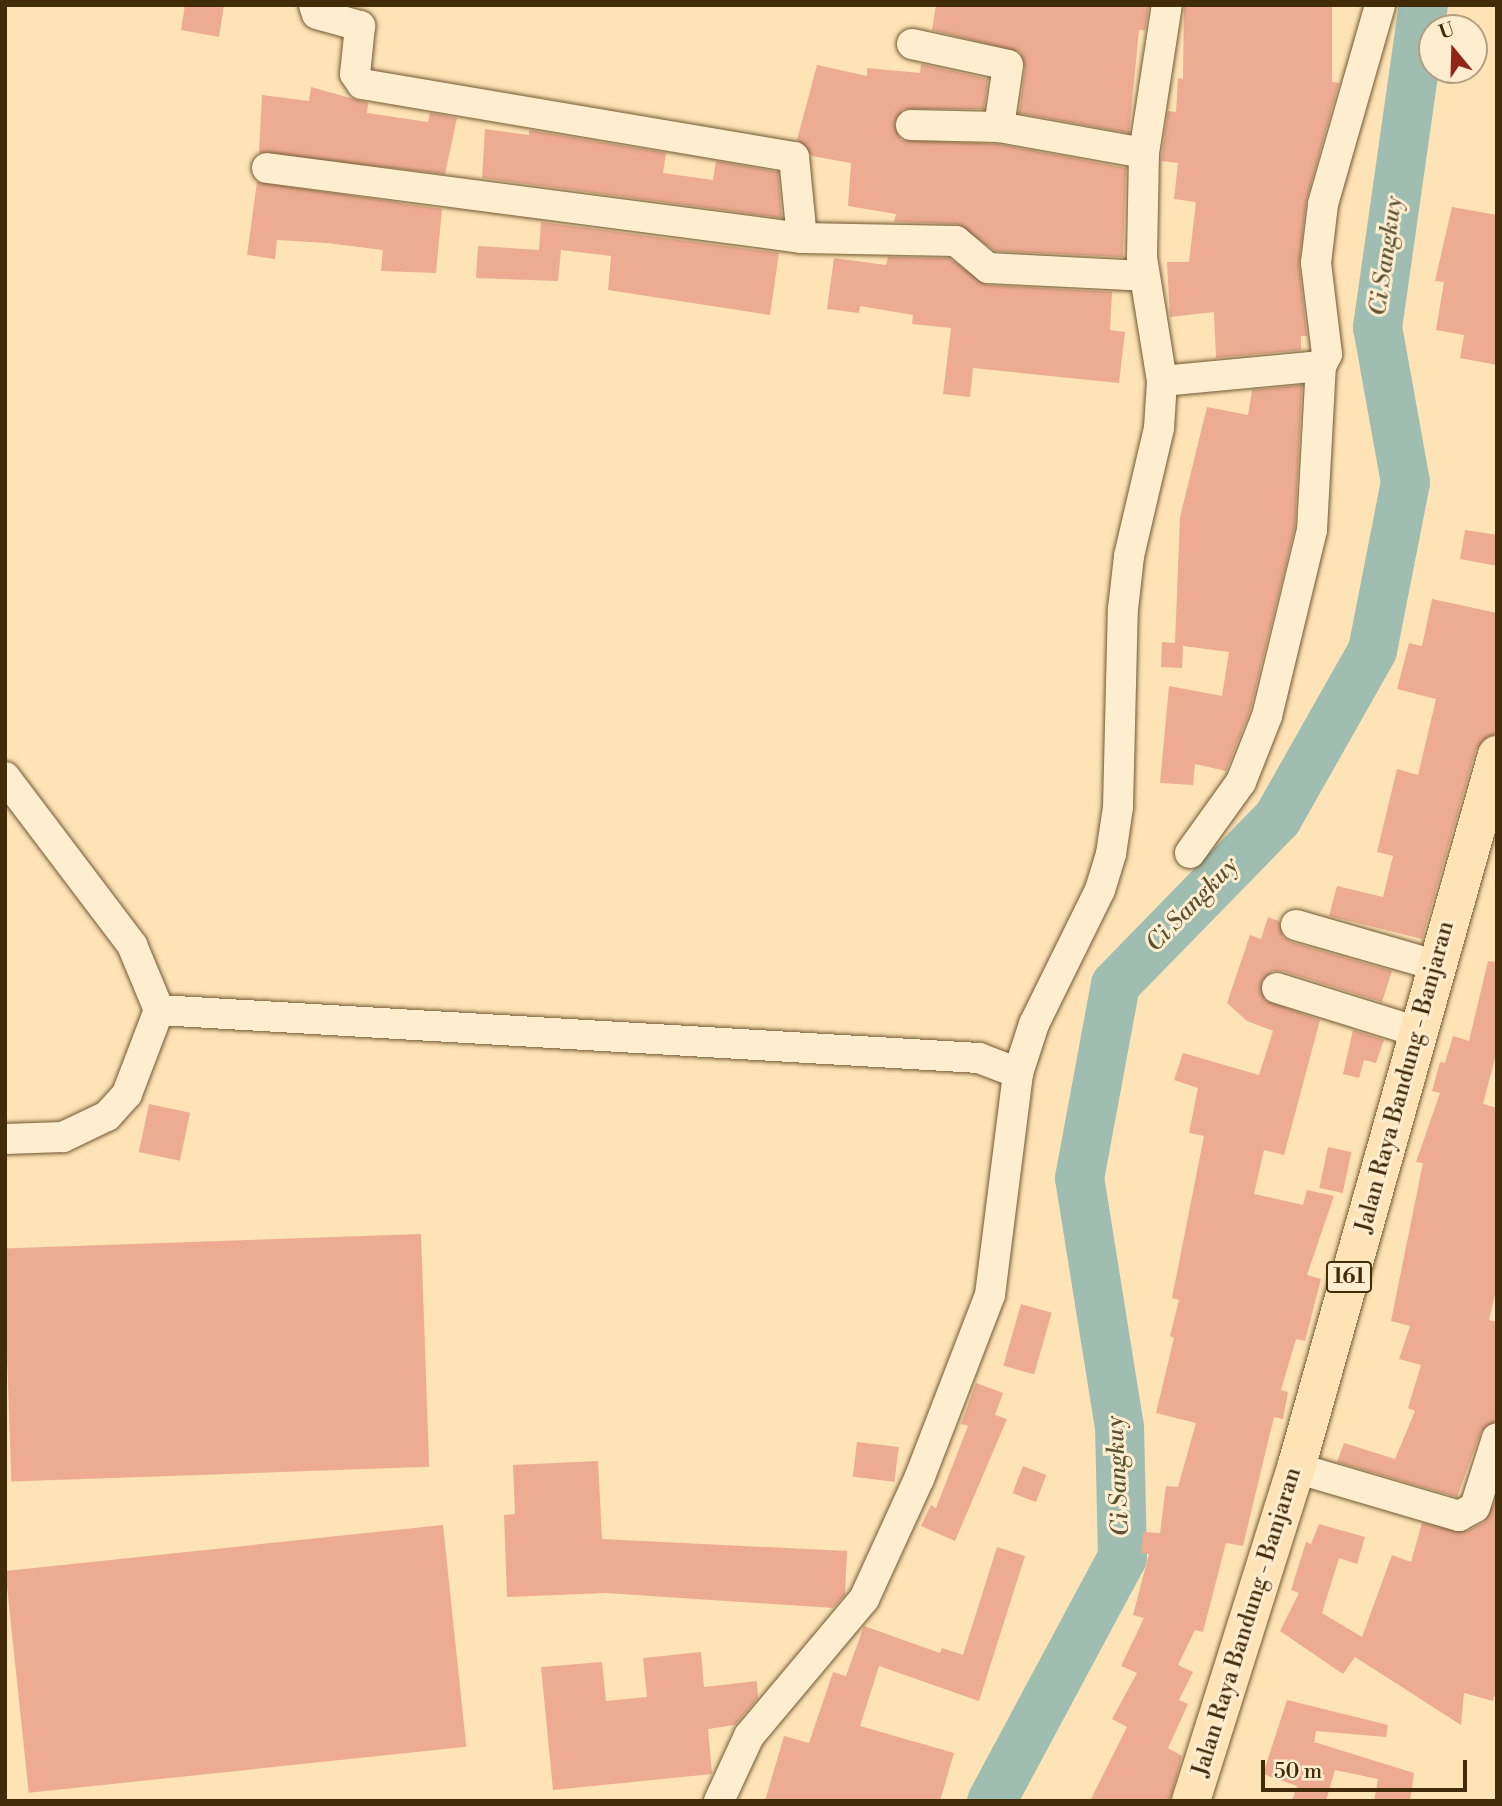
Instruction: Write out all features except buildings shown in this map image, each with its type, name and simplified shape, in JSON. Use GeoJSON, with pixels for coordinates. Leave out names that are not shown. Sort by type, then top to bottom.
{"type":"FeatureCollection","features":[{"type":"Feature","properties":{"kind":"main road","name":"Jalan Raya Bandung - Banjaran"},"geometry":{"type":"LineString","coordinates":[[1197,1799],[1296,1468],[1435,965],[1497,755]]}},
{"type":"Feature","properties":{"kind":"street"},"geometry":{"type":"LineString","coordinates":[[314,5],[317,14],[360,26],[355,74],[362,84],[794,157],[802,238]]}},
{"type":"Feature","properties":{"kind":"street"},"geometry":{"type":"LineString","coordinates":[[719,1801],[749,1736],[864,1600],[919,1479],[990,1295],[1018,1073],[1034,1024],[1100,890],[1111,854],[1118,807],[1124,596],[1158,428],[1162,381],[1144,276],[1144,153],[1167,5]]}},
{"type":"Feature","properties":{"kind":"street"},"geometry":{"type":"LineString","coordinates":[[1190,853],[1241,782],[1273,692],[1312,530],[1321,366],[1327,354],[1315,263],[1323,204],[1380,5]]}},
{"type":"Feature","properties":{"kind":"street"},"geometry":{"type":"LineString","coordinates":[[912,44],[1008,65],[999,127]]}},
{"type":"Feature","properties":{"kind":"street"},"geometry":{"type":"LineString","coordinates":[[911,125],[999,127],[1144,153]]}},
{"type":"Feature","properties":{"kind":"street"},"geometry":{"type":"LineString","coordinates":[[267,168],[802,238],[956,241],[988,268],[999,270],[1144,276]]}},
{"type":"Feature","properties":{"kind":"street"},"geometry":{"type":"LineString","coordinates":[[1162,381],[1321,366]]}},
{"type":"Feature","properties":{"kind":"street"},"geometry":{"type":"LineString","coordinates":[[5,777],[132,945],[159,1010],[127,1094],[107,1116],[63,1137],[5,1139]]}},
{"type":"Feature","properties":{"kind":"street"},"geometry":{"type":"LineString","coordinates":[[1296,925],[1435,965]]}},
{"type":"Feature","properties":{"kind":"street"},"geometry":{"type":"LineString","coordinates":[[1276,988],[1418,1032]]}},
{"type":"Feature","properties":{"kind":"street"},"geometry":{"type":"LineString","coordinates":[[159,1010],[965,1057],[1018,1073]]}},
{"type":"Feature","properties":{"kind":"street"},"geometry":{"type":"LineString","coordinates":[[1296,1468],[1459,1516],[1475,1507],[1496,1442]]}},
{"type":"Feature","properties":{"kind":"waterway","name":"Ci Sangkuy"},"geometry":{"type":"LineString","coordinates":[[991,1801],[1122,1557],[1119,1427],[1079,1178],[1115,984],[1277,818],[1372,650],[1405,482],[1377,327],[1423,5]]}}]}
